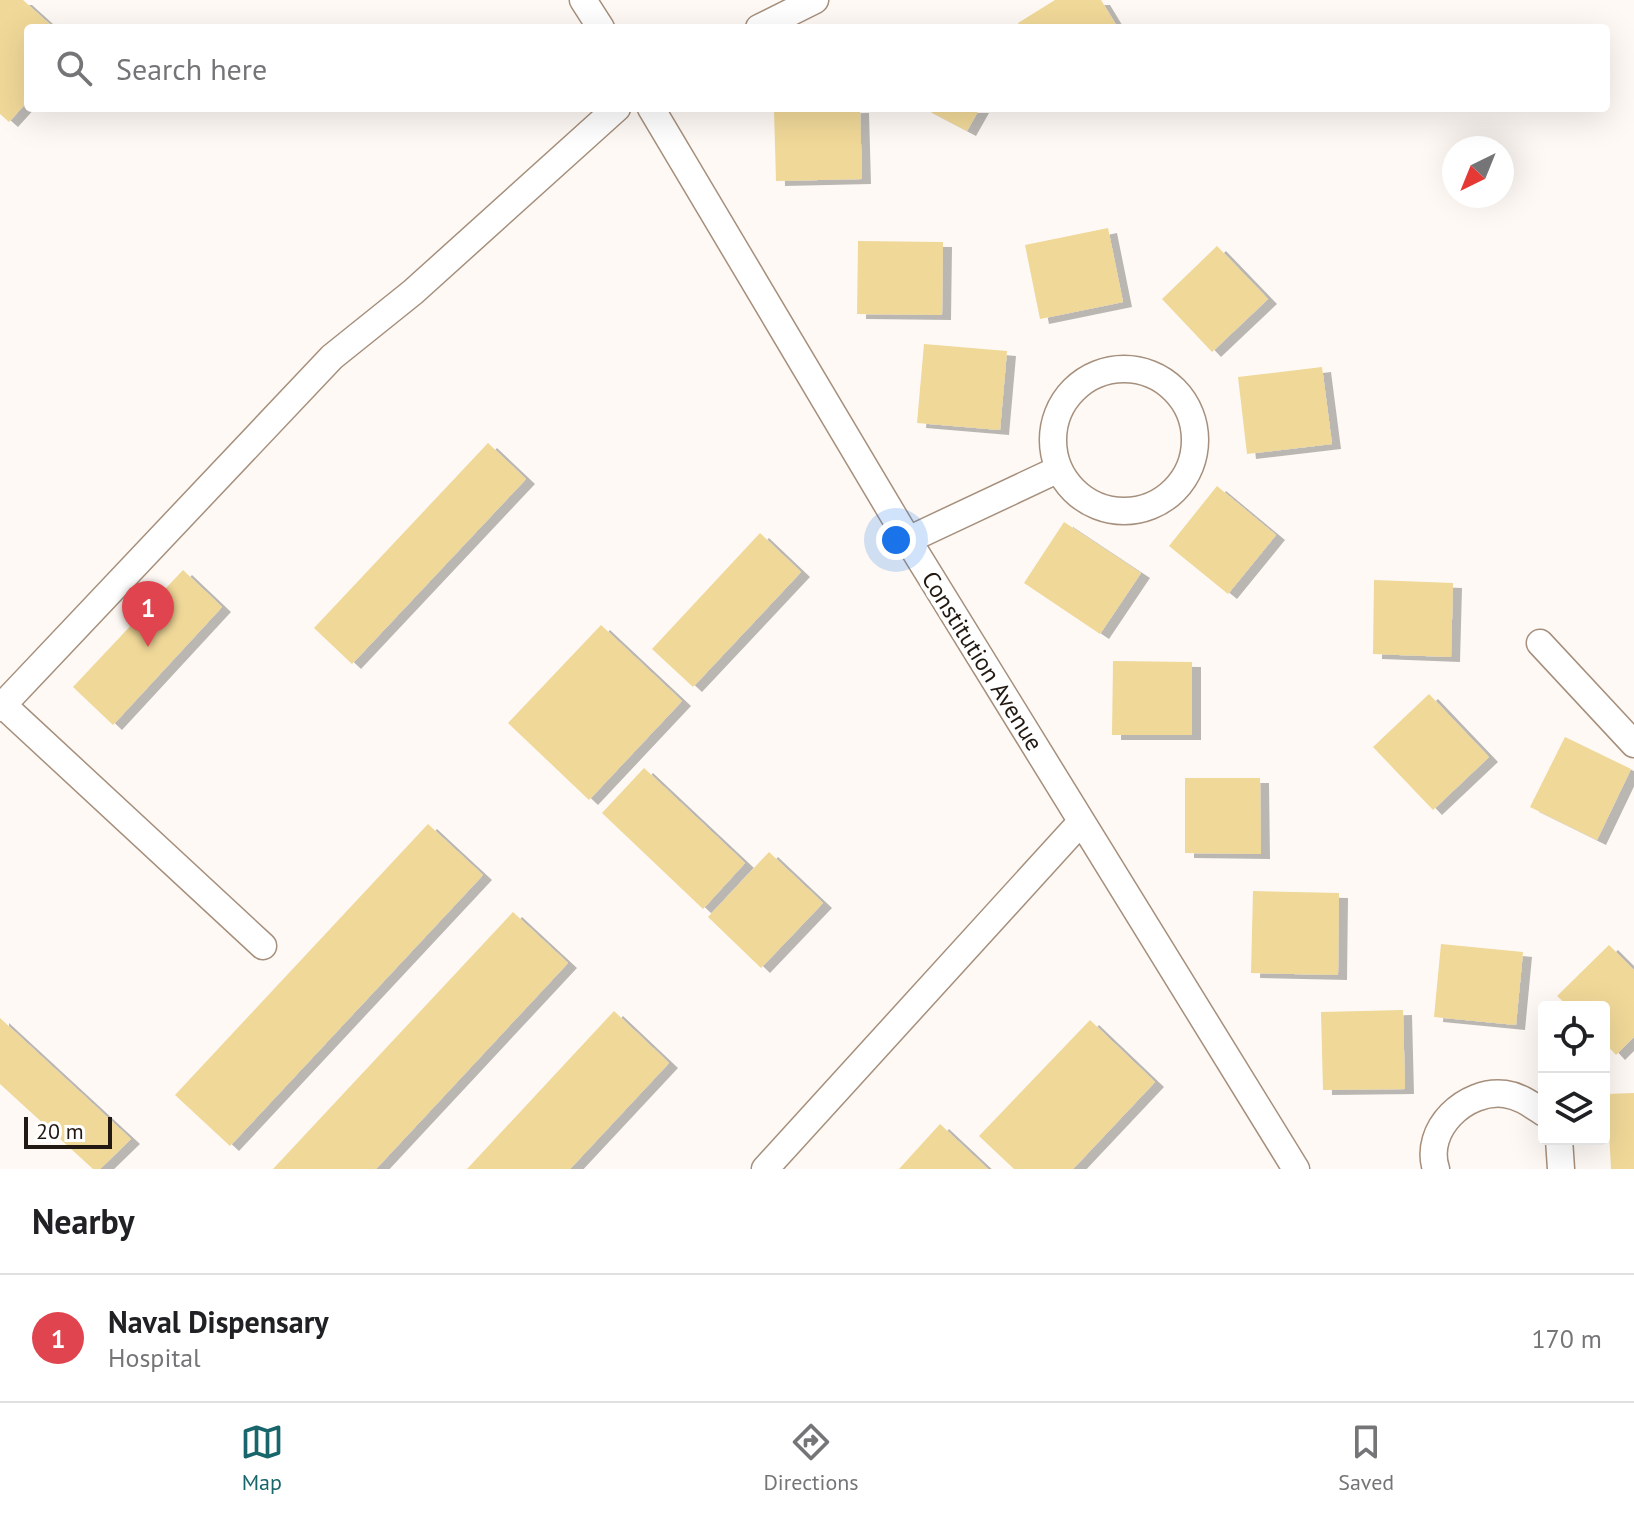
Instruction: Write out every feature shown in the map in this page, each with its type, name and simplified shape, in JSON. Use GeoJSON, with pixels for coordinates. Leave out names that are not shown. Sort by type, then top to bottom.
{"type":"FeatureCollection","features":[{"type":"Feature","properties":{"kind":"street"},"geometry":{"type":"LineString","coordinates":[[583,0],[598,24]]}},
{"type":"Feature","properties":{"kind":"street"},"geometry":{"type":"LineString","coordinates":[[767,24],[815,0]]}},
{"type":"Feature","properties":{"kind":"street"},"geometry":{"type":"LineString","coordinates":[[263,946],[1,706],[332,357],[413,292],[613,112]]}},
{"type":"Feature","properties":{"kind":"street","name":"Constitution Avenue"},"geometry":{"type":"LineString","coordinates":[[653,112],[908,540],[1296,1169]]}},
{"type":"Feature","properties":{"kind":"street"},"geometry":{"type":"LineString","coordinates":[[1113,369],[1148,373],[1170,385],[1190,412],[1196,437],[1192,463],[1178,487],[1146,508],[1127,511],[1102,508],[1085,500],[1059,469],[1053,445],[1055,419],[1066,397],[1078,384],[1100,372],[1113,369]]}},
{"type":"Feature","properties":{"kind":"street"},"geometry":{"type":"LineString","coordinates":[[908,540],[1059,469]]}},
{"type":"Feature","properties":{"kind":"street"},"geometry":{"type":"LineString","coordinates":[[1540,643],[1634,744]]}},
{"type":"Feature","properties":{"kind":"street"},"geometry":{"type":"LineString","coordinates":[[765,1169],[1081,822]]}},
{"type":"Feature","properties":{"kind":"street"},"geometry":{"type":"LineString","coordinates":[[1427,1166],[1446,1119],[1462,1104],[1483,1095],[1505,1094],[1527,1101],[1538,1109]]}},
{"type":"Feature","properties":{"kind":"street"},"geometry":{"type":"LineString","coordinates":[[1560,1145],[1561,1169]]}},
{"type":"Feature","properties":{"kind":"building"},"geometry":{"type":"Polygon","coordinates":[[[0,0],[23,0],[50,24],[24,24],[24,105],[9,122],[0,114],[0,0]]]}},
{"type":"Feature","properties":{"kind":"building"},"geometry":{"type":"Polygon","coordinates":[[[1055,0],[1101,0],[1116,24],[1019,24],[1055,0]]]}},
{"type":"Feature","properties":{"kind":"building"},"geometry":{"type":"Polygon","coordinates":[[[774,112],[860,112],[862,179],[776,181],[774,112]]]}},
{"type":"Feature","properties":{"kind":"building"},"geometry":{"type":"Polygon","coordinates":[[[931,112],[978,112],[967,131],[931,112]]]}},
{"type":"Feature","properties":{"kind":"building"},"geometry":{"type":"Polygon","coordinates":[[[1108,228],[1123,302],[1040,319],[1025,245],[1108,228]]]}},
{"type":"Feature","properties":{"kind":"building"},"geometry":{"type":"Polygon","coordinates":[[[858,241],[943,242],[942,315],[857,314],[858,241]]]}},
{"type":"Feature","properties":{"kind":"building"},"geometry":{"type":"Polygon","coordinates":[[[1217,246],[1268,299],[1212,352],[1162,299],[1217,246]]]}},
{"type":"Feature","properties":{"kind":"building"},"geometry":{"type":"Polygon","coordinates":[[[924,344],[1007,351],[1000,430],[917,423],[924,344]]]}},
{"type":"Feature","properties":{"kind":"building"},"geometry":{"type":"Polygon","coordinates":[[[1322,367],[1332,444],[1247,454],[1238,377],[1322,367]]]}},
{"type":"Feature","properties":{"kind":"building"},"geometry":{"type":"Polygon","coordinates":[[[488,443],[526,479],[352,664],[314,628],[488,443]]]}},
{"type":"Feature","properties":{"kind":"building"},"geometry":{"type":"Polygon","coordinates":[[[1217,486],[1276,535],[1228,594],[1169,546],[1217,486]]]}},
{"type":"Feature","properties":{"kind":"building"},"geometry":{"type":"Polygon","coordinates":[[[1064,522],[1141,573],[1100,634],[1024,583],[1064,522]]]}},
{"type":"Feature","properties":{"kind":"building"},"geometry":{"type":"Polygon","coordinates":[[[760,533],[801,572],[693,687],[652,649],[760,533]]]}},
{"type":"Feature","properties":{"kind":"building"},"geometry":{"type":"Polygon","coordinates":[[[183,570],[222,607],[113,725],[73,687],[183,570]]]}},
{"type":"Feature","properties":{"kind":"building"},"geometry":{"type":"Polygon","coordinates":[[[1374,580],[1453,583],[1451,657],[1373,654],[1374,580]]]}},
{"type":"Feature","properties":{"kind":"building"},"geometry":{"type":"Polygon","coordinates":[[[601,625],[682,701],[589,800],[508,723],[601,625]]]}},
{"type":"Feature","properties":{"kind":"building"},"geometry":{"type":"Polygon","coordinates":[[[1113,661],[1192,662],[1192,735],[1112,735],[1113,661]]]}},
{"type":"Feature","properties":{"kind":"building"},"geometry":{"type":"Polygon","coordinates":[[[1429,694],[1489,757],[1433,810],[1373,747],[1429,694]]]}},
{"type":"Feature","properties":{"kind":"building"},"geometry":{"type":"Polygon","coordinates":[[[1565,737],[1631,769],[1597,840],[1530,807],[1565,737]]]}},
{"type":"Feature","properties":{"kind":"building"},"geometry":{"type":"Polygon","coordinates":[[[644,768],[745,863],[703,909],[602,813],[644,768]]]}},
{"type":"Feature","properties":{"kind":"building"},"geometry":{"type":"Polygon","coordinates":[[[1185,778],[1260,778],[1261,854],[1185,853],[1185,778]]]}},
{"type":"Feature","properties":{"kind":"building"},"geometry":{"type":"Polygon","coordinates":[[[428,824],[483,875],[230,1146],[175,1095],[428,824]]]}},
{"type":"Feature","properties":{"kind":"building"},"geometry":{"type":"Polygon","coordinates":[[[769,852],[823,903],[761,968],[708,917],[769,852]]]}},
{"type":"Feature","properties":{"kind":"building"},"geometry":{"type":"Polygon","coordinates":[[[1253,891],[1339,893],[1338,975],[1251,973],[1253,891]]]}},
{"type":"Feature","properties":{"kind":"building"},"geometry":{"type":"Polygon","coordinates":[[[513,912],[568,963],[376,1169],[273,1169],[513,912]]]}},
{"type":"Feature","properties":{"kind":"building"},"geometry":{"type":"Polygon","coordinates":[[[1441,944],[1523,952],[1516,1025],[1434,1017],[1441,944]]]}},
{"type":"Feature","properties":{"kind":"building"},"geometry":{"type":"Polygon","coordinates":[[[1609,945],[1634,970],[1634,1037],[1616,1055],[1610,1048],[1610,1001],[1562,1001],[1557,996],[1609,945]]]}},
{"type":"Feature","properties":{"kind":"building"},"geometry":{"type":"Polygon","coordinates":[[[1403,1010],[1405,1089],[1323,1090],[1321,1012],[1403,1010]]]}},
{"type":"Feature","properties":{"kind":"building"},"geometry":{"type":"Polygon","coordinates":[[[614,1011],[669,1063],[570,1169],[467,1169],[614,1011]]]}},
{"type":"Feature","properties":{"kind":"building"},"geometry":{"type":"Polygon","coordinates":[[[0,1018],[131,1139],[100,1169],[93,1169],[0,1084],[0,1018]]]}},
{"type":"Feature","properties":{"kind":"building"},"geometry":{"type":"Polygon","coordinates":[[[1090,1020],[1155,1082],[1073,1169],[1014,1169],[979,1136],[1090,1020]]]}},
{"type":"Feature","properties":{"kind":"building"},"geometry":{"type":"Polygon","coordinates":[[[1634,1093],[1634,1169],[1611,1169],[1610,1094],[1634,1093]]]}},
{"type":"Feature","properties":{"kind":"building"},"geometry":{"type":"Polygon","coordinates":[[[940,1124],[988,1169],[899,1169],[940,1124]]]}},
{"type":"Feature","properties":{"kind":"place","name":"Naval Dispensary"},"geometry":{"type":"Point","coordinates":[148,647]}}]}
